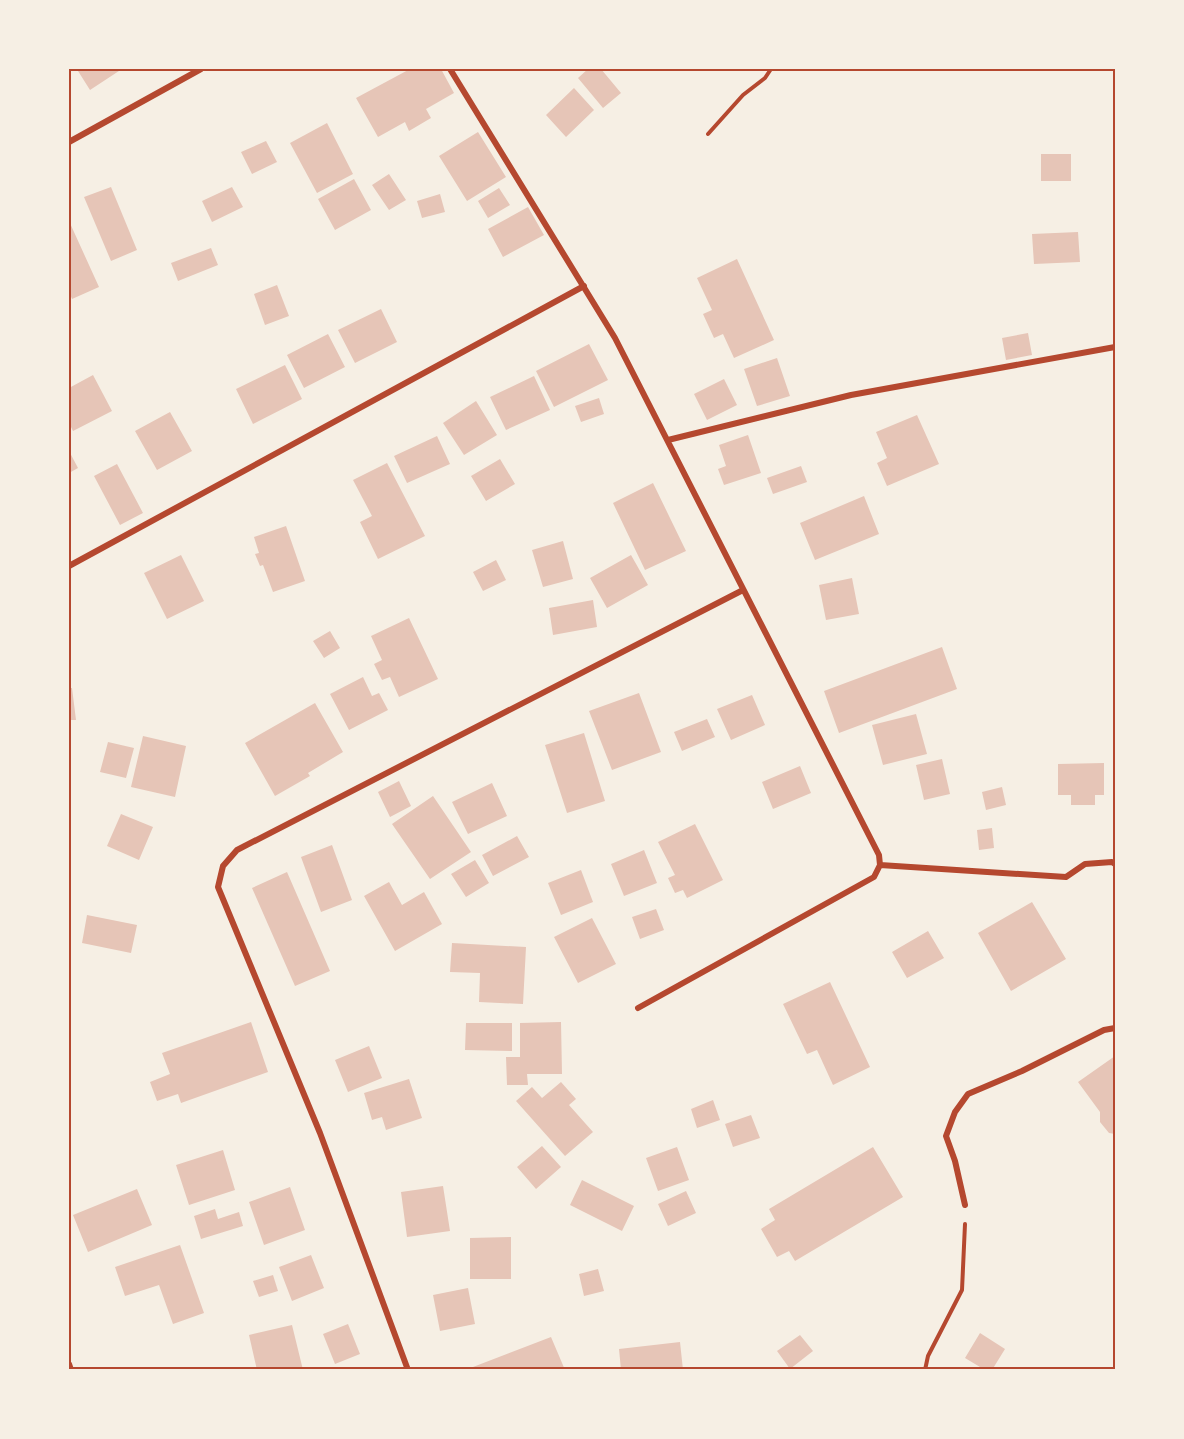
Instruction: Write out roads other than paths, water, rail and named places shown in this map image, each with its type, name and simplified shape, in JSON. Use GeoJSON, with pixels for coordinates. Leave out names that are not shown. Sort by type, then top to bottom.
{"type":"FeatureCollection","features":[{"type":"Feature","properties":{"kind":"street"},"geometry":{"type":"LineString","coordinates":[[69,142],[201,69]]}},
{"type":"Feature","properties":{"kind":"street"},"geometry":{"type":"LineString","coordinates":[[450,69],[615,338],[879,855],[880,865],[874,877],[638,1008]]}},
{"type":"Feature","properties":{"kind":"street"},"geometry":{"type":"LineString","coordinates":[[69,566],[584,286]]}},
{"type":"Feature","properties":{"kind":"street"},"geometry":{"type":"LineString","coordinates":[[668,440],[851,395],[1115,347]]}},
{"type":"Feature","properties":{"kind":"street"},"geometry":{"type":"LineString","coordinates":[[408,1370],[320,1132],[218,887],[223,866],[237,850],[743,590]]}},
{"type":"Feature","properties":{"kind":"street"},"geometry":{"type":"LineString","coordinates":[[880,865],[1066,878],[1085,864],[1112,862],[1115,864]]}},
{"type":"Feature","properties":{"kind":"street"},"geometry":{"type":"LineString","coordinates":[[965,1205],[955,1161],[946,1136],[955,1112],[968,1094],[1022,1071],[1104,1030],[1115,1028]]}},
{"type":"Feature","properties":{"kind":"street"},"geometry":{"type":"LineString","coordinates":[[69,1364],[71,1370]]}}]}
